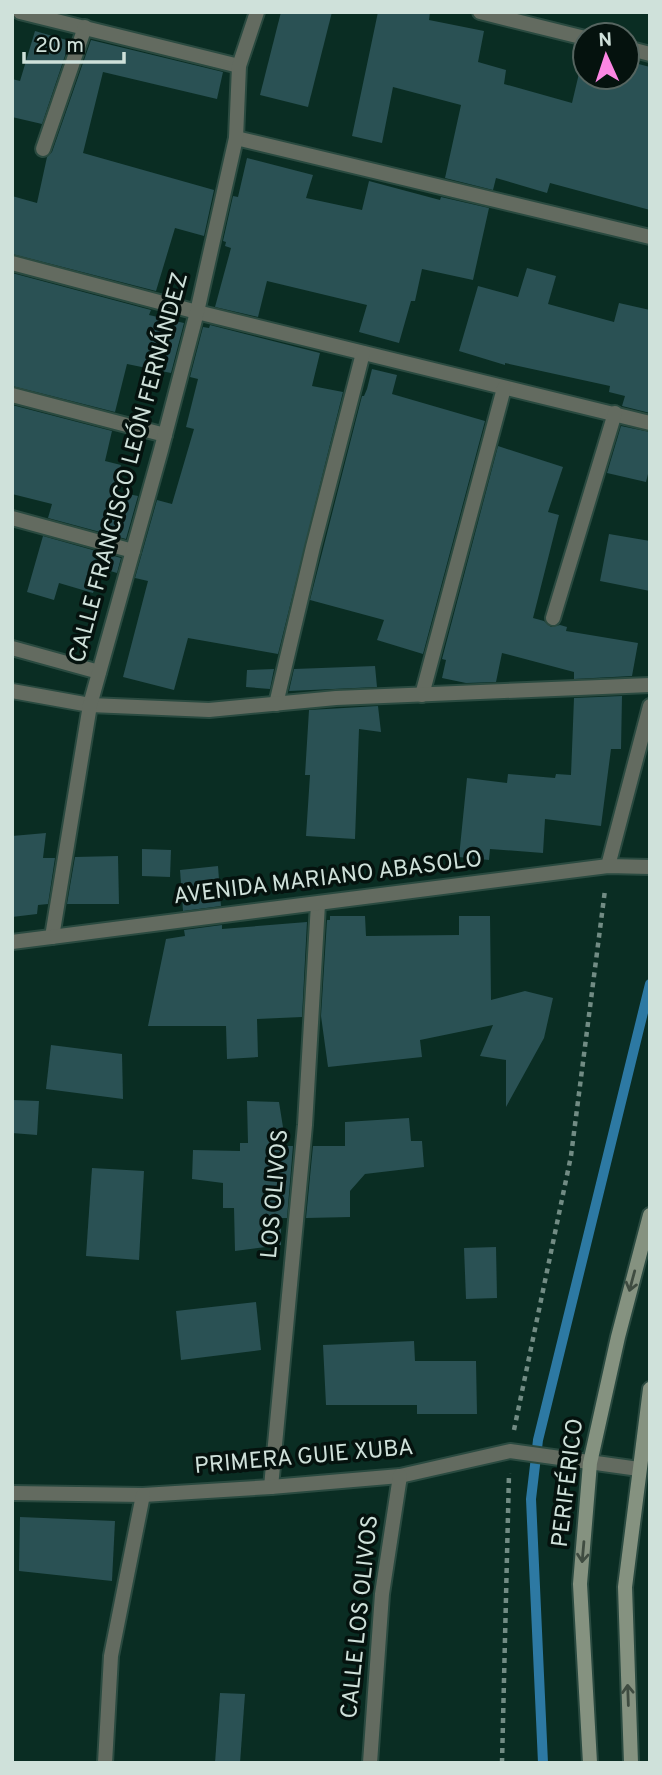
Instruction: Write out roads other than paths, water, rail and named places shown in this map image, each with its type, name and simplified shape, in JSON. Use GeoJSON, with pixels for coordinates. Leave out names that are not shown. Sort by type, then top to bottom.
{"type":"FeatureCollection","features":[{"type":"Feature","properties":{"kind":"main road","name":"PERIFÉRICO"},"geometry":{"type":"LineString","coordinates":[[590,1763],[580,1584],[590,1463],[618,1337],[650,1215]]}},
{"type":"Feature","properties":{"kind":"main road"},"geometry":{"type":"LineString","coordinates":[[631,1763],[625,1587],[650,1389]]}},
{"type":"Feature","properties":{"kind":"street"},"geometry":{"type":"LineString","coordinates":[[20,12],[239,65]]}},
{"type":"Feature","properties":{"kind":"street","name":"CALLE FRANCISCO LEÓN FERNÁNDEZ"},"geometry":{"type":"LineString","coordinates":[[52,937],[90,705],[197,312],[236,138],[239,65],[257,12]]}},
{"type":"Feature","properties":{"kind":"street"},"geometry":{"type":"LineString","coordinates":[[480,12],[571,35]]}},
{"type":"Feature","properties":{"kind":"street"},"geometry":{"type":"LineString","coordinates":[[43,149],[85,27]]}},
{"type":"Feature","properties":{"kind":"street"},"geometry":{"type":"LineString","coordinates":[[236,138],[650,237]]}},
{"type":"Feature","properties":{"kind":"street"},"geometry":{"type":"LineString","coordinates":[[12,263],[197,312],[650,423]]}},
{"type":"Feature","properties":{"kind":"street"},"geometry":{"type":"LineString","coordinates":[[276,704],[363,353]]}},
{"type":"Feature","properties":{"kind":"street"},"geometry":{"type":"LineString","coordinates":[[422,695],[504,388]]}},
{"type":"Feature","properties":{"kind":"street"},"geometry":{"type":"LineString","coordinates":[[12,395],[165,435]]}},
{"type":"Feature","properties":{"kind":"street"},"geometry":{"type":"LineString","coordinates":[[552,618],[615,413]]}},
{"type":"Feature","properties":{"kind":"street"},"geometry":{"type":"LineString","coordinates":[[12,518],[133,551]]}},
{"type":"Feature","properties":{"kind":"street"},"geometry":{"type":"LineString","coordinates":[[12,648],[99,672]]}},
{"type":"Feature","properties":{"kind":"street"},"geometry":{"type":"LineString","coordinates":[[12,691],[90,705],[209,710],[336,698],[650,685]]}},
{"type":"Feature","properties":{"kind":"street"},"geometry":{"type":"LineString","coordinates":[[608,866],[650,706]]}},
{"type":"Feature","properties":{"kind":"street","name":"AVENIDA MARIANO ABASOLO"},"geometry":{"type":"LineString","coordinates":[[12,942],[608,866],[650,867]]}},
{"type":"Feature","properties":{"kind":"street","name":"LOS OLIVOS"},"geometry":{"type":"LineString","coordinates":[[271,1487],[305,1125],[318,904]]}},
{"type":"Feature","properties":{"kind":"street","name":"PRIMERA GUIE XUBA"},"geometry":{"type":"LineString","coordinates":[[12,1493],[143,1494],[271,1487],[400,1476],[516,1451],[639,1469]]}},
{"type":"Feature","properties":{"kind":"street","name":"CALLE LOS OLIVOS"},"geometry":{"type":"LineString","coordinates":[[370,1763],[382,1594],[400,1476]]}},
{"type":"Feature","properties":{"kind":"street"},"geometry":{"type":"LineString","coordinates":[[105,1763],[111,1656],[143,1494]]}},
{"type":"Feature","properties":{"kind":"waterway"},"geometry":{"type":"LineString","coordinates":[[543,1763],[531,1499],[538,1440],[650,984]]}}]}
